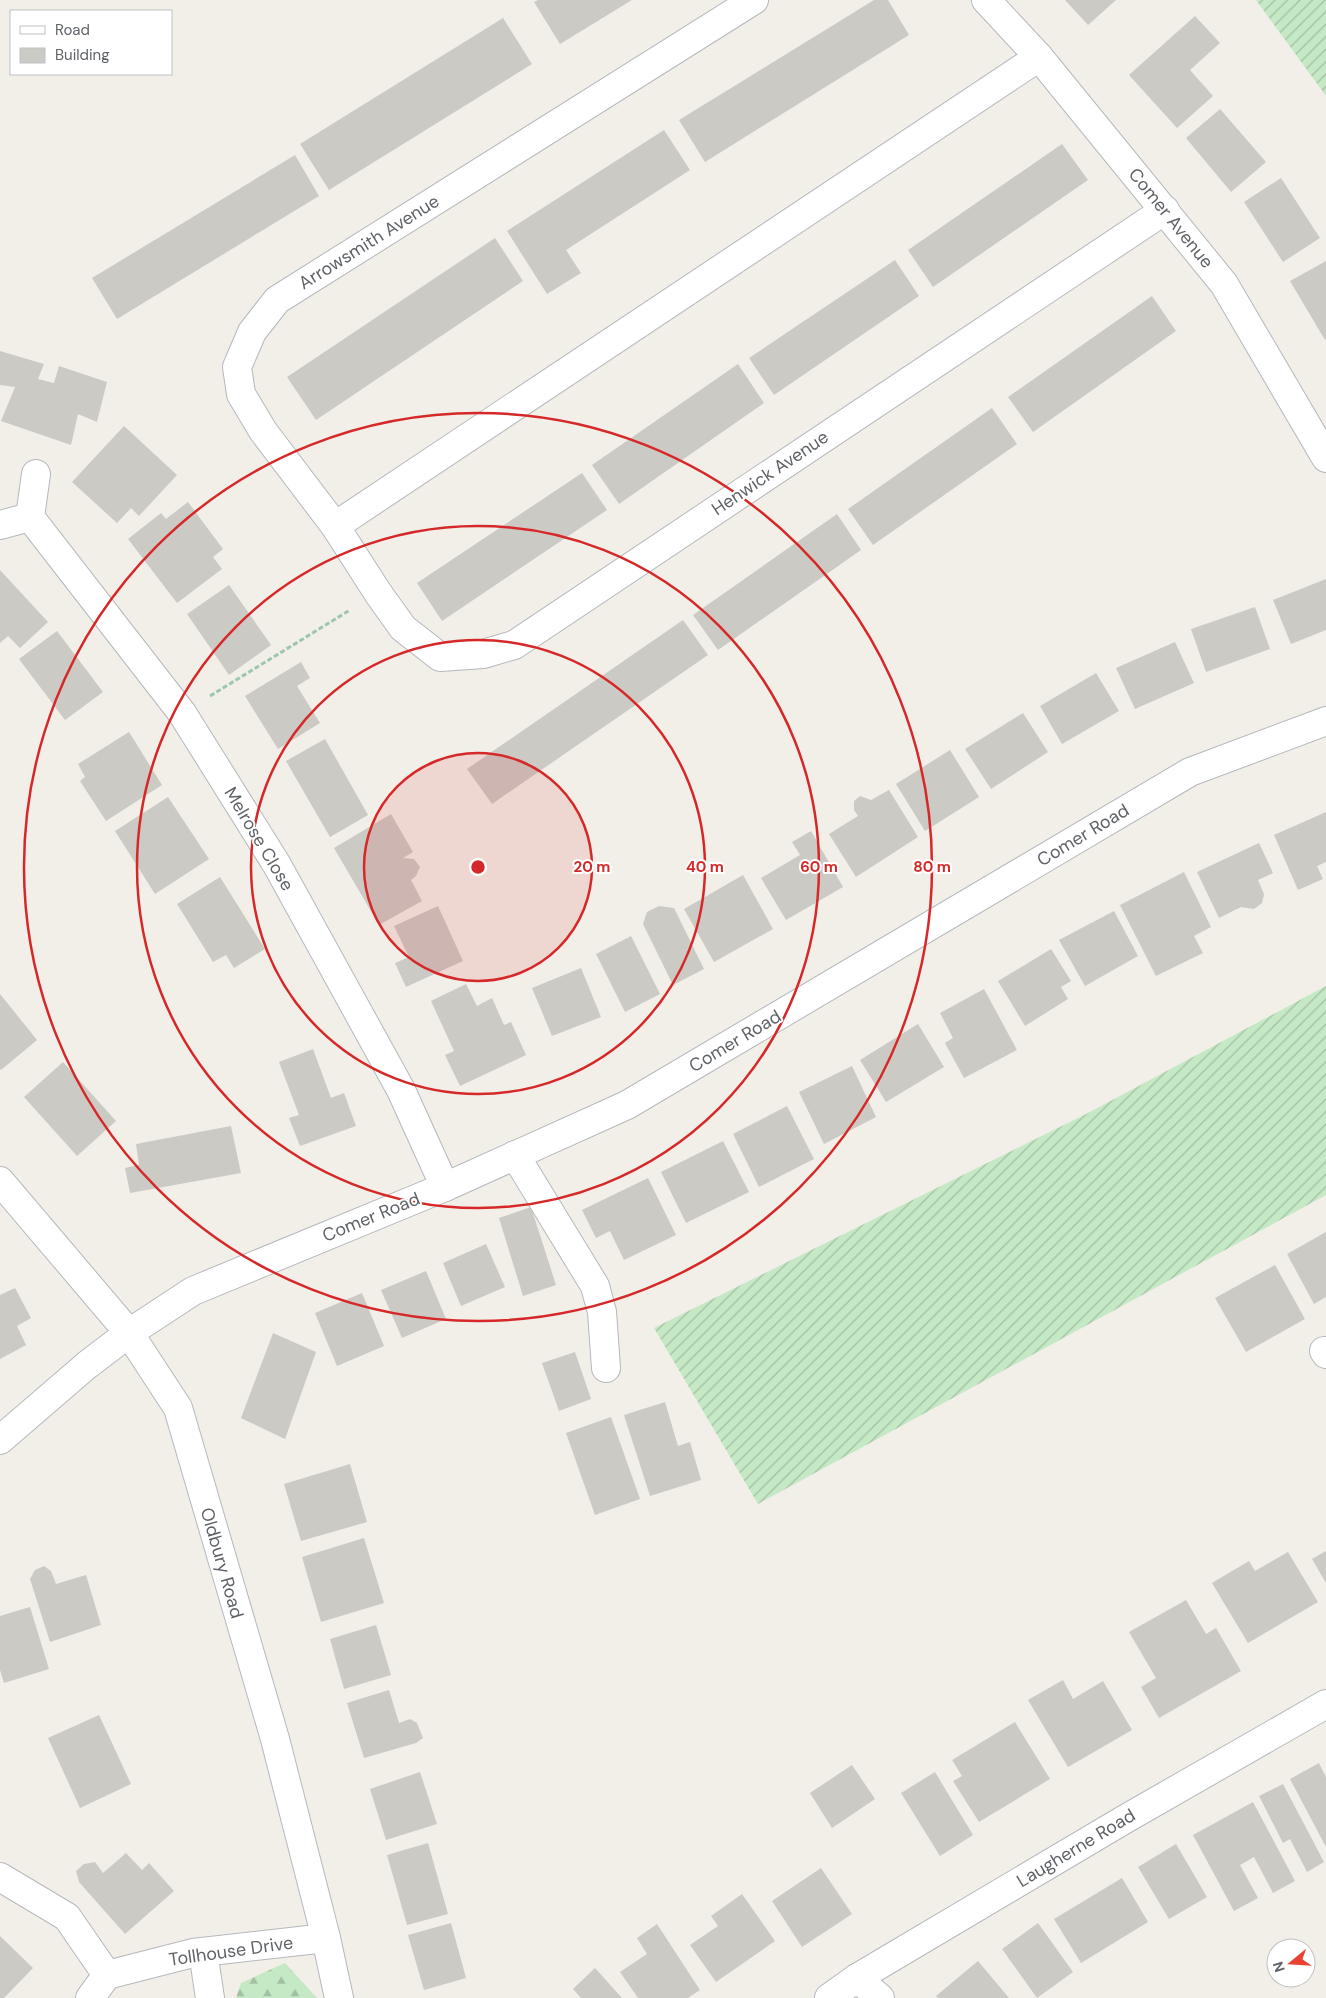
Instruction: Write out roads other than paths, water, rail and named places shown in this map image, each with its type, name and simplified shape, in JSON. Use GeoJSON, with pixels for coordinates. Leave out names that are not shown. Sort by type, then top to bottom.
{"type":"FeatureCollection","features":[{"type":"Feature","properties":{"kind":"street","name":"Arrowsmith Avenue"},"geometry":{"type":"LineString","coordinates":[[378,593],[335,526],[264,431],[241,394],[237,367],[252,332],[277,300],[754,0]]}},
{"type":"Feature","properties":{"kind":"street","name":"Comer Avenue"},"geometry":{"type":"LineString","coordinates":[[986,0],[1040,57],[1224,284],[1326,458]]}},
{"type":"Feature","properties":{"kind":"street"},"geometry":{"type":"LineString","coordinates":[[335,526],[1040,57]]}},
{"type":"Feature","properties":{"kind":"street","name":"Henwick Avenue"},"geometry":{"type":"LineString","coordinates":[[378,593],[403,628],[440,657],[483,654],[514,645],[1165,210]]}},
{"type":"Feature","properties":{"kind":"street"},"geometry":{"type":"LineString","coordinates":[[0,525],[30,518],[36,474]]}},
{"type":"Feature","properties":{"kind":"street","name":"Melrose Close"},"geometry":{"type":"LineString","coordinates":[[30,518],[182,713],[277,865],[401,1090],[445,1187]]}},
{"type":"Feature","properties":{"kind":"street","name":"Comer Road"},"geometry":{"type":"LineString","coordinates":[[0,1440],[87,1365],[129,1333],[193,1291],[445,1187],[626,1105],[1190,772],[1326,721]]}},
{"type":"Feature","properties":{"kind":"street"},"geometry":{"type":"LineString","coordinates":[[515,1155],[595,1286],[602,1312],[606,1368]]}},
{"type":"Feature","properties":{"kind":"street","name":"Oldbury Road"},"geometry":{"type":"LineString","coordinates":[[0,1181],[129,1333],[178,1408],[274,1739],[326,1938],[339,1998]]}},
{"type":"Feature","properties":{"kind":"street","name":"Laugherne Road"},"geometry":{"type":"LineString","coordinates":[[830,1998],[857,1978],[1127,1818],[1326,1704]]}},
{"type":"Feature","properties":{"kind":"street"},"geometry":{"type":"LineString","coordinates":[[0,1877],[66,1917],[107,1975],[90,1998]]}},
{"type":"Feature","properties":{"kind":"street","name":"Tollhouse Drive"},"geometry":{"type":"LineString","coordinates":[[107,1975],[203,1952],[326,1938]]}},
{"type":"Feature","properties":{"kind":"street"},"geometry":{"type":"LineString","coordinates":[[203,1952],[210,1998]]}},
{"type":"Feature","properties":{"kind":"street"},"geometry":{"type":"LineString","coordinates":[[857,1978],[880,1998]]}}]}
